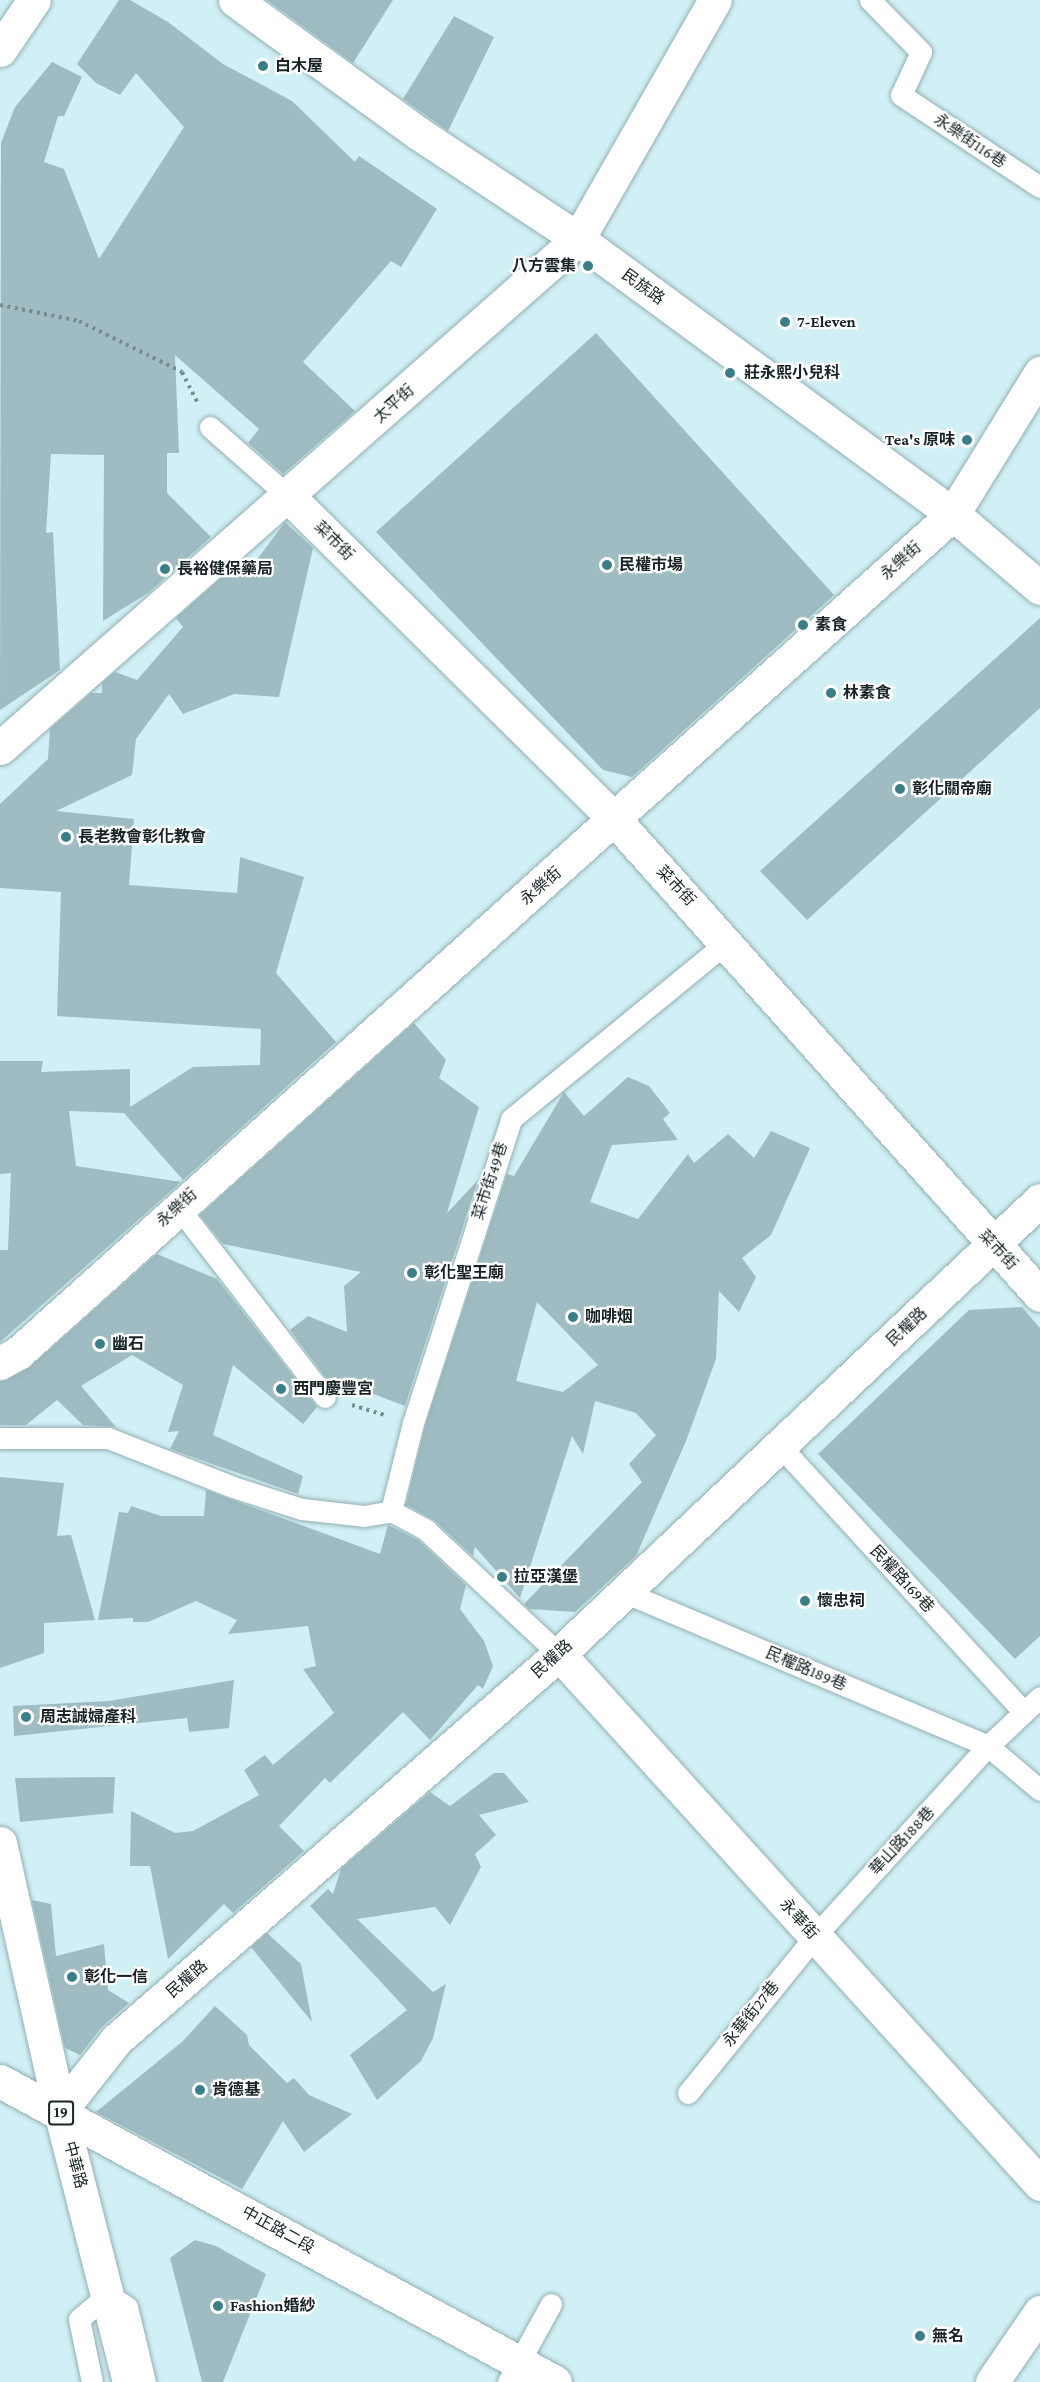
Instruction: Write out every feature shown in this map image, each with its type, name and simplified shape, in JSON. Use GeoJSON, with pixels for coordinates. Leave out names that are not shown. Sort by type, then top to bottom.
{"type":"FeatureCollection","features":[{"type":"Feature","properties":{"kind":"street"},"geometry":{"type":"LineString","coordinates":[[0,50],[34,0]]}},
{"type":"Feature","properties":{"kind":"street","name":"民族路"},"geometry":{"type":"LineString","coordinates":[[235,0],[409,127],[578,239],[953,514],[1040,588]]}},
{"type":"Feature","properties":{"kind":"street","name":"太平街"},"geometry":{"type":"LineString","coordinates":[[0,748],[290,497],[578,239],[715,0]]}},
{"type":"Feature","properties":{"kind":"street","name":"永樂街"},"geometry":{"type":"LineString","coordinates":[[0,1363],[18,1353],[178,1207],[615,820],[953,514],[1040,373]]}},
{"type":"Feature","properties":{"kind":"street","name":"菜市街"},"geometry":{"type":"LineString","coordinates":[[290,497],[615,820],[727,942],[993,1246],[1040,1295]]}},
{"type":"Feature","properties":{"kind":"street","name":"民權路"},"geometry":{"type":"LineString","coordinates":[[60,2111],[116,2040],[559,1654],[1040,1200]]}},
{"type":"Feature","properties":{"kind":"street","name":"永華街"},"geometry":{"type":"LineString","coordinates":[[559,1654],[1040,2184]]}},
{"type":"Feature","properties":{"kind":"street","name":"中華路"},"geometry":{"type":"LineString","coordinates":[[0,1843],[60,2111],[129,2382]]}},
{"type":"Feature","properties":{"kind":"street","name":"中正路二段"},"geometry":{"type":"LineString","coordinates":[[0,2081],[60,2111],[514,2372],[555,2382]]}},
{"type":"Feature","properties":{"kind":"street"},"geometry":{"type":"LineString","coordinates":[[992,2382],[1040,2312]]}},
{"type":"Feature","properties":{"kind":"lane","name":"永樂街116巷"},"geometry":{"type":"LineString","coordinates":[[870,0],[921,52],[901,95],[1040,187]]}},
{"type":"Feature","properties":{"kind":"lane"},"geometry":{"type":"LineString","coordinates":[[210,427],[290,497]]}},
{"type":"Feature","properties":{"kind":"lane","name":"菜市街49巷"},"geometry":{"type":"LineString","coordinates":[[391,1511],[413,1423],[511,1119],[727,942]]}},
{"type":"Feature","properties":{"kind":"lane"},"geometry":{"type":"LineString","coordinates":[[178,1207],[325,1397]]}},
{"type":"Feature","properties":{"kind":"lane"},"geometry":{"type":"LineString","coordinates":[[0,1438],[108,1438],[233,1487],[302,1509],[364,1516],[391,1511],[426,1530],[559,1654]]}},
{"type":"Feature","properties":{"kind":"lane","name":"民權路169巷"},"geometry":{"type":"LineString","coordinates":[[780,1446],[1024,1712]]}},
{"type":"Feature","properties":{"kind":"lane","name":"民權路189巷"},"geometry":{"type":"LineString","coordinates":[[624,1592],[988,1746]]}},
{"type":"Feature","properties":{"kind":"lane","name":"華山路188巷"},"geometry":{"type":"LineString","coordinates":[[815,1936],[988,1746],[1040,1697]]}},
{"type":"Feature","properties":{"kind":"lane"},"geometry":{"type":"LineString","coordinates":[[988,1746],[1040,1790]]}},
{"type":"Feature","properties":{"kind":"lane","name":"永華街27巷"},"geometry":{"type":"LineString","coordinates":[[688,2093],[815,1936]]}},
{"type":"Feature","properties":{"kind":"lane"},"geometry":{"type":"LineString","coordinates":[[92,2382],[79,2319],[108,2295],[127,2307],[146,2382]]}},
{"type":"Feature","properties":{"kind":"lane"},"geometry":{"type":"LineString","coordinates":[[514,2372],[551,2304]]}},
{"type":"Feature","properties":{"kind":"path"},"geometry":{"type":"LineString","coordinates":[[0,305],[79,321],[182,372],[210,427]]}},
{"type":"Feature","properties":{"kind":"path"},"geometry":{"type":"LineString","coordinates":[[325,1397],[413,1423]]}},
{"type":"Feature","properties":{"kind":"building"},"geometry":{"type":"Polygon","coordinates":[[[119,0],[130,0],[168,22],[223,64],[292,101],[355,162],[359,156],[437,209],[401,267],[391,261],[303,362],[355,411],[283,474],[248,443],[259,429],[175,355],[179,453],[167,453],[167,493],[211,537],[148,593],[103,621],[104,455],[51,454],[46,533],[53,532],[60,670],[0,710],[1,143],[15,107],[52,62],[82,77],[64,116],[58,116],[44,162],[64,169],[99,259],[184,127],[136,73],[120,95],[96,83],[77,64],[119,0]]]}},
{"type":"Feature","properties":{"kind":"building"},"geometry":{"type":"Polygon","coordinates":[[[267,0],[393,0],[353,63],[267,0]]]}},
{"type":"Feature","properties":{"kind":"building"},"geometry":{"type":"Polygon","coordinates":[[[454,16],[494,37],[448,131],[403,99],[454,16]]]}},
{"type":"Feature","properties":{"kind":"building","name":"民權市場"},"geometry":{"type":"Polygon","coordinates":[[[596,333],[834,595],[632,777],[603,770],[376,532],[596,333]]]}},
{"type":"Feature","properties":{"kind":"building"},"geometry":{"type":"Polygon","coordinates":[[[285,522],[313,548],[279,697],[234,694],[183,714],[169,694],[136,739],[132,775],[56,811],[134,819],[129,885],[237,893],[240,857],[304,877],[276,973],[336,1042],[183,1180],[124,1113],[69,1111],[76,1166],[181,1182],[0,1342],[0,1250],[8,1250],[11,1173],[0,1174],[0,1061],[43,1061],[41,1072],[130,1069],[130,1107],[193,1067],[260,1065],[261,1029],[57,1016],[61,892],[0,888],[0,804],[48,759],[50,729],[91,693],[102,693],[102,683],[115,672],[137,680],[183,627],[176,618],[237,564],[247,573],[285,522]]]}},
{"type":"Feature","properties":{"kind":"building","name":"彰化關帝廟"},"geometry":{"type":"Polygon","coordinates":[[[1040,618],[1040,708],[807,920],[760,871],[1040,618]]]}},
{"type":"Feature","properties":{"kind":"building"},"geometry":{"type":"Polygon","coordinates":[[[414,1023],[446,1060],[439,1078],[479,1107],[447,1213],[478,1180],[405,1406],[334,1379],[332,1386],[290,1330],[308,1316],[347,1332],[344,1286],[361,1272],[223,1244],[200,1215],[414,1023]]]}},
{"type":"Feature","properties":{"kind":"building"},"geometry":{"type":"Polygon","coordinates":[[[628,1077],[649,1086],[670,1113],[663,1119],[678,1140],[612,1145],[590,1202],[638,1219],[688,1154],[694,1163],[728,1134],[754,1158],[771,1131],[810,1148],[771,1235],[742,1258],[756,1277],[739,1312],[719,1291],[716,1359],[686,1441],[636,1556],[575,1612],[529,1609],[524,1604],[642,1482],[629,1464],[656,1435],[636,1413],[595,1401],[583,1454],[572,1436],[520,1598],[475,1547],[473,1556],[434,1520],[406,1505],[425,1426],[507,1174],[514,1176],[564,1092],[584,1116],[628,1077]],[[537,1302],[516,1381],[563,1392],[598,1365],[537,1302]]]}},
{"type":"Feature","properties":{"kind":"building"},"geometry":{"type":"Polygon","coordinates":[[[157,1254],[217,1279],[317,1407],[303,1424],[233,1365],[213,1435],[303,1476],[298,1494],[170,1449],[179,1431],[168,1432],[183,1385],[132,1355],[81,1386],[116,1427],[83,1425],[57,1400],[26,1425],[0,1425],[0,1382],[30,1367],[157,1254]]]}},
{"type":"Feature","properties":{"kind":"building"},"geometry":{"type":"Polygon","coordinates":[[[1022,1307],[1040,1328],[1040,1636],[1015,1659],[818,1454],[969,1310],[1022,1307]]]}},
{"type":"Feature","properties":{"kind":"building"},"geometry":{"type":"Polygon","coordinates":[[[0,1477],[64,1483],[57,1536],[71,1535],[95,1620],[44,1623],[44,1653],[0,1668],[0,1477]]]}},
{"type":"Feature","properties":{"kind":"building"},"geometry":{"type":"Polygon","coordinates":[[[206,1490],[380,1554],[388,1525],[418,1540],[466,1585],[460,1609],[484,1641],[493,1666],[483,1689],[478,1685],[430,1740],[403,1712],[330,1783],[325,1778],[279,1826],[304,1851],[233,1913],[224,1904],[168,1959],[150,1866],[130,1866],[131,1811],[175,1833],[193,1831],[259,1795],[244,1770],[265,1755],[273,1765],[334,1713],[303,1669],[316,1666],[308,1626],[228,1634],[237,1620],[196,1601],[148,1622],[133,1622],[133,1618],[98,1620],[119,1512],[128,1513],[131,1506],[161,1516],[204,1516],[206,1490]]]}},
{"type":"Feature","properties":{"kind":"building"},"geometry":{"type":"Polygon","coordinates":[[[234,1680],[229,1728],[189,1732],[187,1718],[14,1736],[13,1706],[109,1701],[234,1680]]]}},
{"type":"Feature","properties":{"kind":"building"},"geometry":{"type":"Polygon","coordinates":[[[494,1773],[504,1773],[529,1802],[479,1815],[496,1835],[475,1854],[481,1867],[450,1925],[435,1907],[357,1919],[433,1992],[446,1984],[433,2038],[421,2061],[377,2100],[350,2055],[407,2010],[310,1906],[328,1889],[333,1894],[341,1869],[430,1792],[450,1806],[494,1773]]]}},
{"type":"Feature","properties":{"kind":"building"},"geometry":{"type":"Polygon","coordinates":[[[115,1777],[113,1813],[20,1822],[15,1778],[115,1777]]]}},
{"type":"Feature","properties":{"kind":"building"},"geometry":{"type":"Polygon","coordinates":[[[32,1900],[51,1904],[56,1956],[104,1944],[108,1990],[129,2003],[101,2028],[80,2055],[65,2048],[32,1900]]]}},
{"type":"Feature","properties":{"kind":"building"},"geometry":{"type":"Polygon","coordinates":[[[267,1933],[301,1964],[312,2022],[251,1947],[267,1933]]]}},
{"type":"Feature","properties":{"kind":"building","name":"肯德基"},"geometry":{"type":"Polygon","coordinates":[[[215,2006],[247,2035],[249,2045],[287,2083],[294,2078],[309,2095],[352,2114],[304,2152],[283,2121],[242,2189],[96,2112],[183,2041],[215,2006]]]}},
{"type":"Feature","properties":{"kind":"building","name":"Fashion婚紗"},"geometry":{"type":"Polygon","coordinates":[[[195,2240],[216,2246],[266,2274],[223,2382],[202,2382],[170,2258],[195,2240]]]}},
{"type":"Feature","properties":{"kind":"place","name":"白木屋"},"geometry":{"type":"Point","coordinates":[263,66]}},
{"type":"Feature","properties":{"kind":"place","name":"八方雲集"},"geometry":{"type":"Point","coordinates":[588,266]}},
{"type":"Feature","properties":{"kind":"place","name":"7-Eleven"},"geometry":{"type":"Point","coordinates":[785,322]}},
{"type":"Feature","properties":{"kind":"place","name":"莊永熙小兒科"},"geometry":{"type":"Point","coordinates":[730,373]}},
{"type":"Feature","properties":{"kind":"place","name":"Tea's 原味"},"geometry":{"type":"Point","coordinates":[967,440]}},
{"type":"Feature","properties":{"kind":"place","name":"民權市場"},"geometry":{"type":"Point","coordinates":[607,565]}},
{"type":"Feature","properties":{"kind":"place","name":"長裕健保藥局"},"geometry":{"type":"Point","coordinates":[165,569]}},
{"type":"Feature","properties":{"kind":"place","name":"素食"},"geometry":{"type":"Point","coordinates":[803,625]}},
{"type":"Feature","properties":{"kind":"place","name":"林素食"},"geometry":{"type":"Point","coordinates":[831,693]}},
{"type":"Feature","properties":{"kind":"place","name":"彰化關帝廟"},"geometry":{"type":"Point","coordinates":[900,789]}},
{"type":"Feature","properties":{"kind":"place","name":"長老教會彰化教會"},"geometry":{"type":"Point","coordinates":[66,837]}},
{"type":"Feature","properties":{"kind":"place","name":"彰化聖王廟"},"geometry":{"type":"Point","coordinates":[412,1273]}},
{"type":"Feature","properties":{"kind":"place","name":"咖啡烟"},"geometry":{"type":"Point","coordinates":[573,1317]}},
{"type":"Feature","properties":{"kind":"place","name":"幽石"},"geometry":{"type":"Point","coordinates":[100,1344]}},
{"type":"Feature","properties":{"kind":"place","name":"西門慶豐宮"},"geometry":{"type":"Point","coordinates":[281,1389]}},
{"type":"Feature","properties":{"kind":"place","name":"拉亞漢堡"},"geometry":{"type":"Point","coordinates":[502,1577]}},
{"type":"Feature","properties":{"kind":"place","name":"懷忠祠"},"geometry":{"type":"Point","coordinates":[805,1601]}},
{"type":"Feature","properties":{"kind":"place","name":"周志誠婦產科"},"geometry":{"type":"Point","coordinates":[26,1717]}},
{"type":"Feature","properties":{"kind":"place","name":"彰化一信"},"geometry":{"type":"Point","coordinates":[72,1977]}},
{"type":"Feature","properties":{"kind":"place","name":"肯德基"},"geometry":{"type":"Point","coordinates":[200,2090]}},
{"type":"Feature","properties":{"kind":"place","name":"Fashion婚紗"},"geometry":{"type":"Point","coordinates":[218,2306]}},
{"type":"Feature","properties":{"kind":"place","name":"無名"},"geometry":{"type":"Point","coordinates":[920,2336]}}]}
